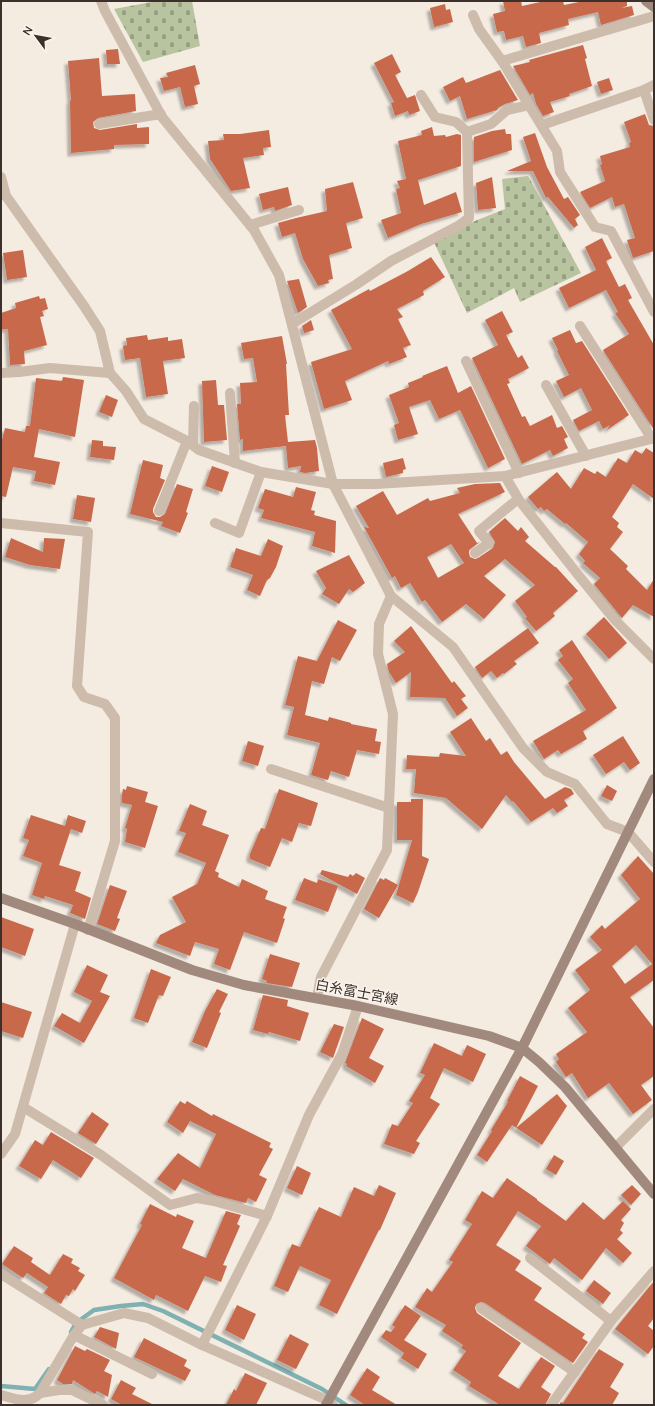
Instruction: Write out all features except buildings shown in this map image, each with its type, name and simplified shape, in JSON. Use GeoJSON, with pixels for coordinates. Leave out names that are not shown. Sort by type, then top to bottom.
{"type":"FeatureCollection","features":[{"type":"Feature","properties":{"kind":"main road"},"geometry":{"type":"LineString","coordinates":[[646,1],[654,7]]}},
{"type":"Feature","properties":{"kind":"main road"},"geometry":{"type":"LineString","coordinates":[[330,1404],[522,1048],[654,779]]}},
{"type":"Feature","properties":{"kind":"main road","name":"白糸富士宮線"},"geometry":{"type":"LineString","coordinates":[[1,898],[75,924],[192,970],[244,985],[358,1006],[490,1036],[522,1048],[565,1087],[654,1194]]}},
{"type":"Feature","properties":{"kind":"street"},"geometry":{"type":"LineString","coordinates":[[101,1],[161,114],[254,230],[279,275],[333,484],[391,596],[453,646],[523,748],[547,772],[575,784],[607,824],[628,832],[654,862]]}},
{"type":"Feature","properties":{"kind":"street"},"geometry":{"type":"LineString","coordinates":[[473,15],[479,29],[502,61],[558,151],[560,172],[595,227],[611,231],[654,312]]}},
{"type":"Feature","properties":{"kind":"street"},"geometry":{"type":"LineString","coordinates":[[502,61],[654,16]]}},
{"type":"Feature","properties":{"kind":"street"},"geometry":{"type":"LineString","coordinates":[[542,125],[644,90],[654,85]]}},
{"type":"Feature","properties":{"kind":"street"},"geometry":{"type":"LineString","coordinates":[[644,90],[654,120]]}},
{"type":"Feature","properties":{"kind":"street"},"geometry":{"type":"LineString","coordinates":[[292,324],[358,284],[391,261],[458,226],[469,218],[467,132],[456,122],[435,117],[421,95]]}},
{"type":"Feature","properties":{"kind":"street"},"geometry":{"type":"LineString","coordinates":[[467,132],[491,124],[507,110],[529,105]]}},
{"type":"Feature","properties":{"kind":"street"},"geometry":{"type":"LineString","coordinates":[[99,124],[161,114]]}},
{"type":"Feature","properties":{"kind":"street"},"geometry":{"type":"LineString","coordinates":[[1,177],[4,196],[84,306],[100,331],[110,373],[126,391],[144,419],[190,443],[199,450],[261,472],[333,484],[376,484],[505,476],[653,438],[580,326]]}},
{"type":"Feature","properties":{"kind":"street"},"geometry":{"type":"LineString","coordinates":[[250,225],[299,210]]}},
{"type":"Feature","properties":{"kind":"street"},"geometry":{"type":"LineString","coordinates":[[466,361],[518,473]]}},
{"type":"Feature","properties":{"kind":"street"},"geometry":{"type":"LineString","coordinates":[[1,373],[50,368],[110,373]]}},
{"type":"Feature","properties":{"kind":"street"},"geometry":{"type":"LineString","coordinates":[[546,385],[586,456]]}},
{"type":"Feature","properties":{"kind":"street"},"geometry":{"type":"LineString","coordinates":[[230,393],[235,462]]}},
{"type":"Feature","properties":{"kind":"street"},"geometry":{"type":"LineString","coordinates":[[159,512],[190,443],[194,406]]}},
{"type":"Feature","properties":{"kind":"street"},"geometry":{"type":"LineString","coordinates":[[215,523],[239,533],[261,472]]}},
{"type":"Feature","properties":{"kind":"street"},"geometry":{"type":"LineString","coordinates":[[505,476],[518,499],[615,620],[654,659]]}},
{"type":"Feature","properties":{"kind":"street"},"geometry":{"type":"LineString","coordinates":[[475,553],[489,543],[479,531],[518,499]]}},
{"type":"Feature","properties":{"kind":"street"},"geometry":{"type":"LineString","coordinates":[[1,523],[88,532],[77,686],[84,697],[105,704],[115,718],[115,841],[88,930]]}},
{"type":"Feature","properties":{"kind":"street"},"geometry":{"type":"LineString","coordinates":[[317,998],[321,977],[387,850],[393,714],[378,654],[379,624],[391,596]]}},
{"type":"Feature","properties":{"kind":"street"},"geometry":{"type":"LineString","coordinates":[[271,769],[389,808]]}},
{"type":"Feature","properties":{"kind":"street"},"geometry":{"type":"LineString","coordinates":[[1,1154],[15,1134],[75,924]]}},
{"type":"Feature","properties":{"kind":"street"},"geometry":{"type":"LineString","coordinates":[[202,1344],[266,1216],[309,1115],[342,1054],[358,1006]]}},
{"type":"Feature","properties":{"kind":"street"},"geometry":{"type":"LineString","coordinates":[[23,1107],[101,1155],[170,1205],[197,1198],[214,1201],[266,1216]]}},
{"type":"Feature","properties":{"kind":"street"},"geometry":{"type":"LineString","coordinates":[[616,1147],[654,1109]]}},
{"type":"Feature","properties":{"kind":"street"},"geometry":{"type":"LineString","coordinates":[[530,1258],[611,1321]]}},
{"type":"Feature","properties":{"kind":"street"},"geometry":{"type":"LineString","coordinates":[[551,1405],[611,1321],[654,1271]]}},
{"type":"Feature","properties":{"kind":"street"},"geometry":{"type":"LineString","coordinates":[[1,1274],[82,1325]]}},
{"type":"Feature","properties":{"kind":"street"},"geometry":{"type":"LineString","coordinates":[[481,1308],[575,1372]]}},
{"type":"Feature","properties":{"kind":"street"},"geometry":{"type":"LineString","coordinates":[[1,1395],[20,1400],[36,1398],[74,1335],[82,1325],[124,1313],[148,1318],[330,1404]]}},
{"type":"Feature","properties":{"kind":"street"},"geometry":{"type":"LineString","coordinates":[[74,1335],[152,1374]]}},
{"type":"Feature","properties":{"kind":"street"},"geometry":{"type":"LineString","coordinates":[[40,1393],[59,1390],[72,1390],[103,1405]]}},
{"type":"Feature","properties":{"kind":"green space"},"geometry":{"type":"Polygon","coordinates":[[[157,1],[192,1],[200,46],[143,62],[114,9],[157,1]]]}},
{"type":"Feature","properties":{"kind":"green space"},"geometry":{"type":"Polygon","coordinates":[[[528,176],[581,273],[520,302],[514,288],[467,313],[432,238],[505,209],[502,179],[528,176]]]}},
{"type":"Feature","properties":{"kind":"waterway"},"geometry":{"type":"LineString","coordinates":[[71,1332],[76,1323],[94,1310],[143,1304],[163,1311],[322,1389],[346,1405]]}},
{"type":"Feature","properties":{"kind":"waterway"},"geometry":{"type":"LineString","coordinates":[[1,1386],[35,1389],[49,1369]]}}]}
